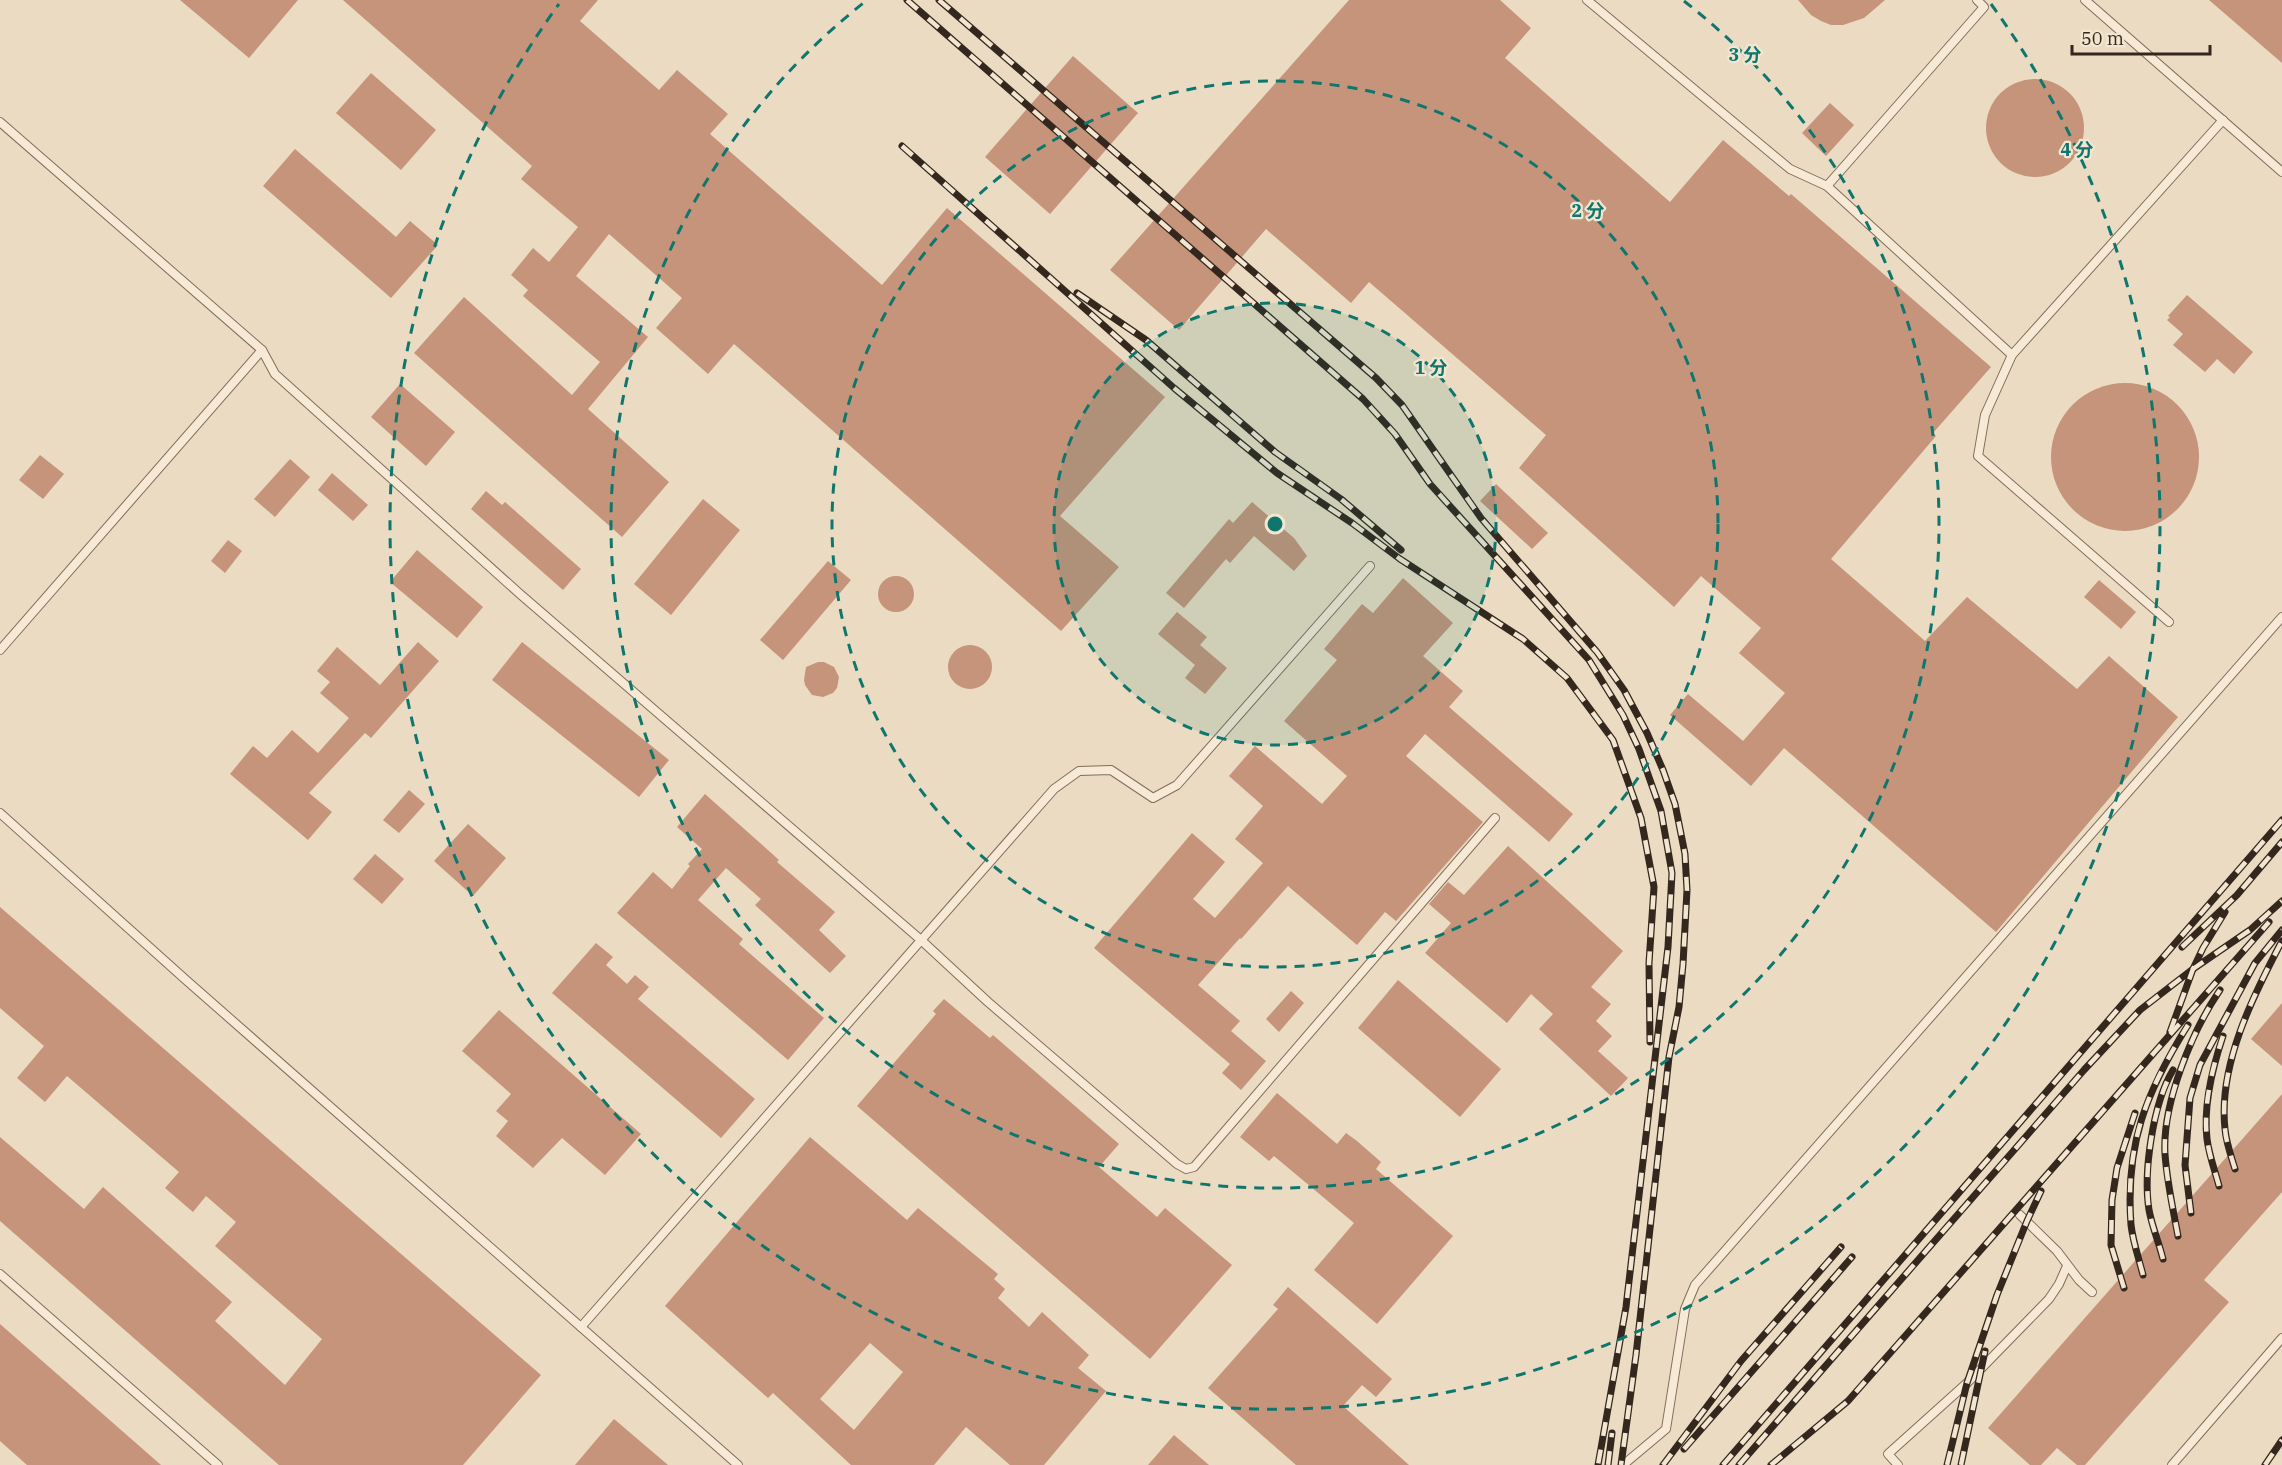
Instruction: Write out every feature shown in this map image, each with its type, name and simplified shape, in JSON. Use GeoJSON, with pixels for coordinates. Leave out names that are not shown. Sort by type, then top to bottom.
{"type":"FeatureCollection","features":[{"type":"Feature","properties":{"kind":"lane"},"geometry":{"type":"LineString","coordinates":[[1587,0],[1790,169],[1827,186],[2012,355]]}},
{"type":"Feature","properties":{"kind":"lane"},"geometry":{"type":"LineString","coordinates":[[1827,186],[1984,8],[1977,0]]}},
{"type":"Feature","properties":{"kind":"lane"},"geometry":{"type":"LineString","coordinates":[[2085,0],[2282,172]]}},
{"type":"Feature","properties":{"kind":"lane"},"geometry":{"type":"LineString","coordinates":[[2169,621],[1978,456],[1985,415],[2012,355],[2223,120]]}},
{"type":"Feature","properties":{"kind":"lane"},"geometry":{"type":"LineString","coordinates":[[0,122],[262,350],[275,374],[520,594],[921,940],[988,1002],[1177,1164],[1186,1169],[1194,1167],[1495,818]]}},
{"type":"Feature","properties":{"kind":"lane"},"geometry":{"type":"LineString","coordinates":[[0,650],[262,350]]}},
{"type":"Feature","properties":{"kind":"lane"},"geometry":{"type":"LineString","coordinates":[[581,1327],[1054,789],[1078,771],[1111,770],[1153,798],[1177,785],[1370,566]]}},
{"type":"Feature","properties":{"kind":"lane"},"geometry":{"type":"LineString","coordinates":[[1623,1465],[1666,1429],[1685,1309],[1695,1285],[2282,617]]}},
{"type":"Feature","properties":{"kind":"lane"},"geometry":{"type":"LineString","coordinates":[[0,813],[738,1465]]}},
{"type":"Feature","properties":{"kind":"lane"},"geometry":{"type":"LineString","coordinates":[[2020,1215],[2057,1251],[2067,1266],[2092,1292]]}},
{"type":"Feature","properties":{"kind":"lane"},"geometry":{"type":"LineString","coordinates":[[1898,1465],[1888,1454],[1967,1383],[2049,1299],[2067,1266]]}},
{"type":"Feature","properties":{"kind":"lane"},"geometry":{"type":"LineString","coordinates":[[0,1275],[218,1465]]}},
{"type":"Feature","properties":{"kind":"lane"},"geometry":{"type":"LineString","coordinates":[[2172,1465],[2282,1338]]}},
{"type":"Feature","properties":{"kind":"building"},"geometry":{"type":"Polygon","coordinates":[[[180,0],[298,0],[249,58],[180,0]]]}},
{"type":"Feature","properties":{"kind":"building"},"geometry":{"type":"Polygon","coordinates":[[[343,0],[598,0],[580,21],[659,90],[677,70],[728,114],[710,134],[882,285],[947,208],[1165,397],[1060,516],[1119,567],[1061,631],[734,344],[708,374],[656,328],[682,298],[609,234],[576,276],[648,337],[588,409],[669,482],[622,537],[414,353],[464,297],[572,395],[600,362],[523,296],[528,290],[511,275],[533,248],[549,262],[578,227],[521,179],[532,166],[343,0]]]}},
{"type":"Feature","properties":{"kind":"building"},"geometry":{"type":"Polygon","coordinates":[[[1349,0],[1500,0],[1531,28],[1505,58],[1670,202],[1723,140],[1789,196],[1791,194],[1991,367],[1933,433],[1936,436],[1831,559],[1925,641],[1967,597],[2077,689],[2109,656],[2178,717],[1996,932],[1784,748],[1751,786],[1670,715],[1688,694],[1743,741],[1785,693],[1739,653],[1761,628],[1701,576],[1674,607],[1519,468],[1546,435],[1369,282],[1351,303],[1266,229],[1179,330],[1110,270],[1349,0]]]}},
{"type":"Feature","properties":{"kind":"building"},"geometry":{"type":"Polygon","coordinates":[[[1798,0],[1885,0],[1864,18],[1843,25],[1831,25],[1811,15],[1798,0]]]}},
{"type":"Feature","properties":{"kind":"building"},"geometry":{"type":"Polygon","coordinates":[[[2209,0],[2282,0],[2282,63],[2209,0]]]}},
{"type":"Feature","properties":{"kind":"building"},"geometry":{"type":"Polygon","coordinates":[[[1073,56],[1138,113],[1050,214],[985,157],[1073,56]]]}},
{"type":"Feature","properties":{"kind":"building"},"geometry":{"type":"Polygon","coordinates":[[[371,73],[436,130],[401,170],[336,113],[371,73]]]}},
{"type":"Feature","properties":{"kind":"building"},"geometry":{"type":"Polygon","coordinates":[[[2025,79],[2045,79],[2070,93],[2081,109],[2084,128],[2081,147],[2070,163],[2045,177],[2025,177],[2008,169],[1994,155],[1986,138],[1986,118],[1994,101],[2008,87],[2025,79]]]}},
{"type":"Feature","properties":{"kind":"building"},"geometry":{"type":"Polygon","coordinates":[[[1830,103],[1854,125],[1826,156],[1802,133],[1830,103]]]}},
{"type":"Feature","properties":{"kind":"building"},"geometry":{"type":"Polygon","coordinates":[[[295,149],[396,237],[410,221],[438,245],[391,298],[263,186],[295,149]]]}},
{"type":"Feature","properties":{"kind":"building"},"geometry":{"type":"Polygon","coordinates":[[[2187,295],[2253,352],[2234,374],[2217,359],[2205,372],[2173,345],[2183,334],[2167,320],[2170,317],[2168,316],[2187,295]]]}},
{"type":"Feature","properties":{"kind":"building"},"geometry":{"type":"Polygon","coordinates":[[[2125,383],[2139,384],[2153,389],[2166,395],[2177,405],[2187,416],[2193,429],[2198,443],[2198,471],[2193,485],[2187,498],[2177,509],[2166,519],[2153,525],[2139,530],[2125,531],[2111,530],[2097,525],[2084,519],[2073,509],[2063,498],[2057,485],[2052,471],[2051,457],[2052,443],[2057,429],[2063,416],[2073,405],[2084,395],[2097,389],[2111,384],[2125,383]]]}},
{"type":"Feature","properties":{"kind":"building"},"geometry":{"type":"Polygon","coordinates":[[[400,384],[455,432],[426,466],[371,417],[400,384]]]}},
{"type":"Feature","properties":{"kind":"building"},"geometry":{"type":"Polygon","coordinates":[[[40,455],[64,474],[43,499],[19,480],[40,455]]]}},
{"type":"Feature","properties":{"kind":"building"},"geometry":{"type":"Polygon","coordinates":[[[290,459],[310,477],[275,517],[254,499],[290,459]]]}},
{"type":"Feature","properties":{"kind":"building"},"geometry":{"type":"Polygon","coordinates":[[[332,473],[368,505],[353,521],[318,490],[332,473]]]}},
{"type":"Feature","properties":{"kind":"building"},"geometry":{"type":"Polygon","coordinates":[[[1496,484],[1548,533],[1532,549],[1480,501],[1496,484]]]}},
{"type":"Feature","properties":{"kind":"building"},"geometry":{"type":"Polygon","coordinates":[[[486,491],[502,505],[505,502],[581,569],[563,590],[471,509],[486,491]]]}},
{"type":"Feature","properties":{"kind":"building"},"geometry":{"type":"Polygon","coordinates":[[[703,499],[740,530],[671,615],[634,584],[703,499]]]}},
{"type":"Feature","properties":{"kind":"building"},"geometry":{"type":"Polygon","coordinates":[[[1252,502],[1294,538],[1307,556],[1294,571],[1254,536],[1230,563],[1226,559],[1184,608],[1166,593],[1229,519],[1233,523],[1252,502]]]}},
{"type":"Feature","properties":{"kind":"building"},"geometry":{"type":"Polygon","coordinates":[[[228,540],[242,551],[225,573],[211,561],[228,540]]]}},
{"type":"Feature","properties":{"kind":"building"},"geometry":{"type":"Polygon","coordinates":[[[417,550],[483,607],[457,638],[390,582],[417,550]]]}},
{"type":"Feature","properties":{"kind":"building"},"geometry":{"type":"Polygon","coordinates":[[[828,561],[851,580],[783,660],[760,640],[828,561]]]}},
{"type":"Feature","properties":{"kind":"building"},"geometry":{"type":"Polygon","coordinates":[[[896,576],[909,581],[914,594],[909,607],[896,612],[883,607],[878,594],[883,581],[896,576]]]}},
{"type":"Feature","properties":{"kind":"building"},"geometry":{"type":"Polygon","coordinates":[[[1403,578],[1453,623],[1423,656],[1463,691],[1449,707],[1573,814],[1549,842],[1425,734],[1406,756],[1483,822],[1396,921],[1385,912],[1357,945],[1288,886],[1240,938],[1198,985],[1240,1021],[1231,1031],[1266,1061],[1241,1090],[1222,1073],[1230,1064],[1094,948],[1192,833],[1225,862],[1193,899],[1215,918],[1263,863],[1235,839],[1263,806],[1229,776],[1255,746],[1322,804],[1347,776],[1284,721],[1337,660],[1324,649],[1362,604],[1373,613],[1403,578]]]}},
{"type":"Feature","properties":{"kind":"building"},"geometry":{"type":"Polygon","coordinates":[[[2099,580],[2136,612],[2121,629],[2084,597],[2099,580]]]}},
{"type":"Feature","properties":{"kind":"building"},"geometry":{"type":"Polygon","coordinates":[[[1177,612],[1207,637],[1200,645],[1227,668],[1205,694],[1185,678],[1195,665],[1158,634],[1177,612]]]}},
{"type":"Feature","properties":{"kind":"building"},"geometry":{"type":"Polygon","coordinates":[[[418,642],[439,661],[371,738],[365,733],[309,793],[332,812],[308,840],[230,774],[253,746],[267,758],[292,730],[318,753],[349,718],[320,693],[330,682],[317,671],[337,647],[380,685],[418,642]]]}},
{"type":"Feature","properties":{"kind":"building"},"geometry":{"type":"Polygon","coordinates":[[[522,642],[669,760],[639,797],[492,680],[522,642]]]}},
{"type":"Feature","properties":{"kind":"building"},"geometry":{"type":"Polygon","coordinates":[[[970,645],[986,651],[992,667],[986,683],[970,689],[954,683],[948,667],[954,651],[970,645]]]}},
{"type":"Feature","properties":{"kind":"building"},"geometry":{"type":"Polygon","coordinates":[[[818,662],[834,667],[839,677],[837,688],[833,693],[823,697],[812,695],[804,680],[806,667],[818,662]]]}},
{"type":"Feature","properties":{"kind":"building"},"geometry":{"type":"Polygon","coordinates":[[[409,790],[425,804],[399,833],[383,820],[409,790]]]}},
{"type":"Feature","properties":{"kind":"building"},"geometry":{"type":"Polygon","coordinates":[[[705,794],[779,860],[777,862],[835,912],[819,930],[846,956],[830,973],[755,905],[761,899],[726,868],[698,900],[743,939],[739,944],[824,1018],[788,1060],[617,913],[653,872],[672,889],[690,866],[688,864],[702,849],[677,827],[705,794]]]}},
{"type":"Feature","properties":{"kind":"building"},"geometry":{"type":"Polygon","coordinates":[[[468,824],[506,858],[473,896],[434,861],[468,824]]]}},
{"type":"Feature","properties":{"kind":"building"},"geometry":{"type":"Polygon","coordinates":[[[1508,846],[1623,951],[1591,987],[1611,1004],[1596,1021],[1612,1036],[1598,1051],[1628,1078],[1611,1096],[1539,1029],[1553,1014],[1531,994],[1507,1023],[1425,953],[1451,923],[1429,904],[1448,882],[1464,895],[1508,846]]]}},
{"type":"Feature","properties":{"kind":"building"},"geometry":{"type":"Polygon","coordinates":[[[375,854],[404,879],[382,904],[353,879],[375,854]]]}},
{"type":"Feature","properties":{"kind":"building"},"geometry":{"type":"Polygon","coordinates":[[[0,907],[541,1375],[463,1465],[279,1465],[0,1221],[0,1137],[84,1209],[103,1187],[232,1302],[215,1321],[285,1385],[322,1339],[215,1246],[236,1222],[206,1196],[193,1212],[165,1188],[179,1172],[67,1076],[45,1102],[17,1078],[44,1046],[0,1008],[0,907]]]}},
{"type":"Feature","properties":{"kind":"building"},"geometry":{"type":"Polygon","coordinates":[[[596,943],[613,957],[606,965],[627,984],[635,975],[649,987],[638,999],[755,1099],[721,1138],[552,993],[596,943]]]}},
{"type":"Feature","properties":{"kind":"building"},"geometry":{"type":"Polygon","coordinates":[[[1398,980],[1501,1069],[1460,1117],[1358,1028],[1398,980]]]}},
{"type":"Feature","properties":{"kind":"building"},"geometry":{"type":"Polygon","coordinates":[[[1291,991],[1304,1003],[1279,1032],[1266,1019],[1291,991]]]}},
{"type":"Feature","properties":{"kind":"building"},"geometry":{"type":"Polygon","coordinates":[[[944,999],[990,1038],[993,1035],[1119,1144],[1099,1167],[1157,1217],[1165,1208],[1232,1265],[1150,1359],[857,1106],[936,1014],[933,1011],[944,999]]]}},
{"type":"Feature","properties":{"kind":"building"},"geometry":{"type":"Polygon","coordinates":[[[2282,1003],[2282,1066],[2251,1039],[2282,1003]]]}},
{"type":"Feature","properties":{"kind":"building"},"geometry":{"type":"Polygon","coordinates":[[[499,1010],[641,1134],[605,1175],[562,1138],[533,1168],[496,1136],[508,1121],[496,1111],[511,1094],[462,1051],[499,1010]]]}},
{"type":"Feature","properties":{"kind":"building"},"geometry":{"type":"Polygon","coordinates":[[[1277,1093],[1337,1144],[1346,1133],[1357,1141],[1381,1162],[1376,1169],[1453,1236],[1377,1324],[1314,1270],[1354,1223],[1274,1156],[1269,1161],[1240,1137],[1277,1093]]]}},
{"type":"Feature","properties":{"kind":"building"},"geometry":{"type":"Polygon","coordinates":[[[2282,1094],[2282,1192],[2204,1280],[2229,1302],[2085,1465],[2077,1465],[2057,1448],[2041,1465],[2030,1465],[1988,1428],[2282,1094]]]}},
{"type":"Feature","properties":{"kind":"building"},"geometry":{"type":"Polygon","coordinates":[[[810,1137],[907,1220],[918,1208],[998,1274],[994,1279],[1005,1289],[998,1298],[1029,1327],[1042,1312],[1089,1355],[1078,1368],[1106,1391],[1044,1465],[1010,1465],[966,1427],[934,1465],[851,1465],[773,1393],[768,1398],[665,1306],[810,1137]],[[870,1343],[820,1399],[854,1430],[903,1372],[870,1343]]]}},
{"type":"Feature","properties":{"kind":"building"},"geometry":{"type":"Polygon","coordinates":[[[1288,1287],[1392,1379],[1376,1397],[1362,1385],[1343,1406],[1409,1465],[1296,1465],[1208,1388],[1278,1309],[1273,1305],[1288,1287]]]}},
{"type":"Feature","properties":{"kind":"building"},"geometry":{"type":"Polygon","coordinates":[[[0,1324],[161,1465],[27,1465],[0,1441],[0,1324]]]}},
{"type":"Feature","properties":{"kind":"building"},"geometry":{"type":"Polygon","coordinates":[[[614,1419],[668,1465],[575,1465],[614,1419]]]}},
{"type":"Feature","properties":{"kind":"building"},"geometry":{"type":"Polygon","coordinates":[[[1174,1435],[1209,1465],[1148,1465],[1174,1435]]]}},
{"type":"Feature","properties":{"kind":"railway"},"geometry":{"type":"LineString","coordinates":[[907,0],[1363,399],[1395,434],[1430,484],[1589,660],[1623,715],[1639,749],[1661,811],[1672,873],[1668,947],[1626,1307],[1598,1465]]}},
{"type":"Feature","properties":{"kind":"railway"},"geometry":{"type":"LineString","coordinates":[[939,0],[1376,378],[1402,405],[1481,518],[1597,652],[1624,690],[1647,733],[1675,804],[1685,854],[1687,890],[1679,1007],[1669,1057],[1636,1355],[1621,1465]]}},
{"type":"Feature","properties":{"kind":"railway"},"geometry":{"type":"LineString","coordinates":[[902,146],[1174,388],[1277,473],[1352,523],[1400,559],[1523,639],[1567,678],[1613,740],[1641,818],[1654,887],[1649,963],[1650,1042]]}},
{"type":"Feature","properties":{"kind":"railway"},"geometry":{"type":"LineString","coordinates":[[1077,293],[1146,340],[1275,452],[1341,499],[1401,550]]}},
{"type":"Feature","properties":{"kind":"railway"},"geometry":{"type":"LineString","coordinates":[[1723,1465],[2282,820]]}},
{"type":"Feature","properties":{"kind":"railway"},"geometry":{"type":"LineString","coordinates":[[2182,947],[2237,895],[2282,842]]}},
{"type":"Feature","properties":{"kind":"railway"},"geometry":{"type":"LineString","coordinates":[[1739,1465],[2084,1070],[2140,1010],[2193,969],[2250,930],[2282,901]]}},
{"type":"Feature","properties":{"kind":"railway"},"geometry":{"type":"LineString","coordinates":[[2170,1032],[2193,969],[2225,912]]}},
{"type":"Feature","properties":{"kind":"railway"},"geometry":{"type":"LineString","coordinates":[[1771,1465],[1848,1401],[2269,922]]}},
{"type":"Feature","properties":{"kind":"railway"},"geometry":{"type":"LineString","coordinates":[[2191,1213],[2185,1165],[2190,1098],[2200,1065],[2255,963],[2282,930]]}},
{"type":"Feature","properties":{"kind":"railway"},"geometry":{"type":"LineString","coordinates":[[2235,1169],[2225,1129],[2224,1105],[2227,1080],[2232,1056],[2249,1008],[2282,941]]}},
{"type":"Feature","properties":{"kind":"railway"},"geometry":{"type":"LineString","coordinates":[[2178,1236],[2165,1154],[2168,1113],[2190,1047],[2199,1026],[2220,990]]}},
{"type":"Feature","properties":{"kind":"railway"},"geometry":{"type":"LineString","coordinates":[[2143,1275],[2131,1225],[2131,1169],[2135,1144],[2150,1096],[2188,1025]]}},
{"type":"Feature","properties":{"kind":"railway"},"geometry":{"type":"LineString","coordinates":[[2219,1186],[2208,1145],[2206,1113],[2212,1074],[2223,1036]]}},
{"type":"Feature","properties":{"kind":"railway"},"geometry":{"type":"LineString","coordinates":[[2163,1259],[2149,1210],[2147,1177],[2155,1119],[2160,1100],[2173,1070]]}},
{"type":"Feature","properties":{"kind":"railway"},"geometry":{"type":"LineString","coordinates":[[2124,1288],[2111,1245],[2112,1200],[2117,1168],[2135,1113]]}},
{"type":"Feature","properties":{"kind":"railway"},"geometry":{"type":"LineString","coordinates":[[1947,1465],[1967,1383],[1997,1295],[2041,1191]]}},
{"type":"Feature","properties":{"kind":"railway"},"geometry":{"type":"LineString","coordinates":[[1663,1465],[1741,1361],[1841,1247]]}},
{"type":"Feature","properties":{"kind":"railway"},"geometry":{"type":"LineString","coordinates":[[1684,1449],[1852,1257]]}},
{"type":"Feature","properties":{"kind":"railway"},"geometry":{"type":"LineString","coordinates":[[1961,1465],[1985,1351]]}},
{"type":"Feature","properties":{"kind":"railway"},"geometry":{"type":"LineString","coordinates":[[1608,1465],[1612,1433]]}},
{"type":"Feature","properties":{"kind":"railway"},"geometry":{"type":"LineString","coordinates":[[2265,1465],[2282,1440]]}}]}
